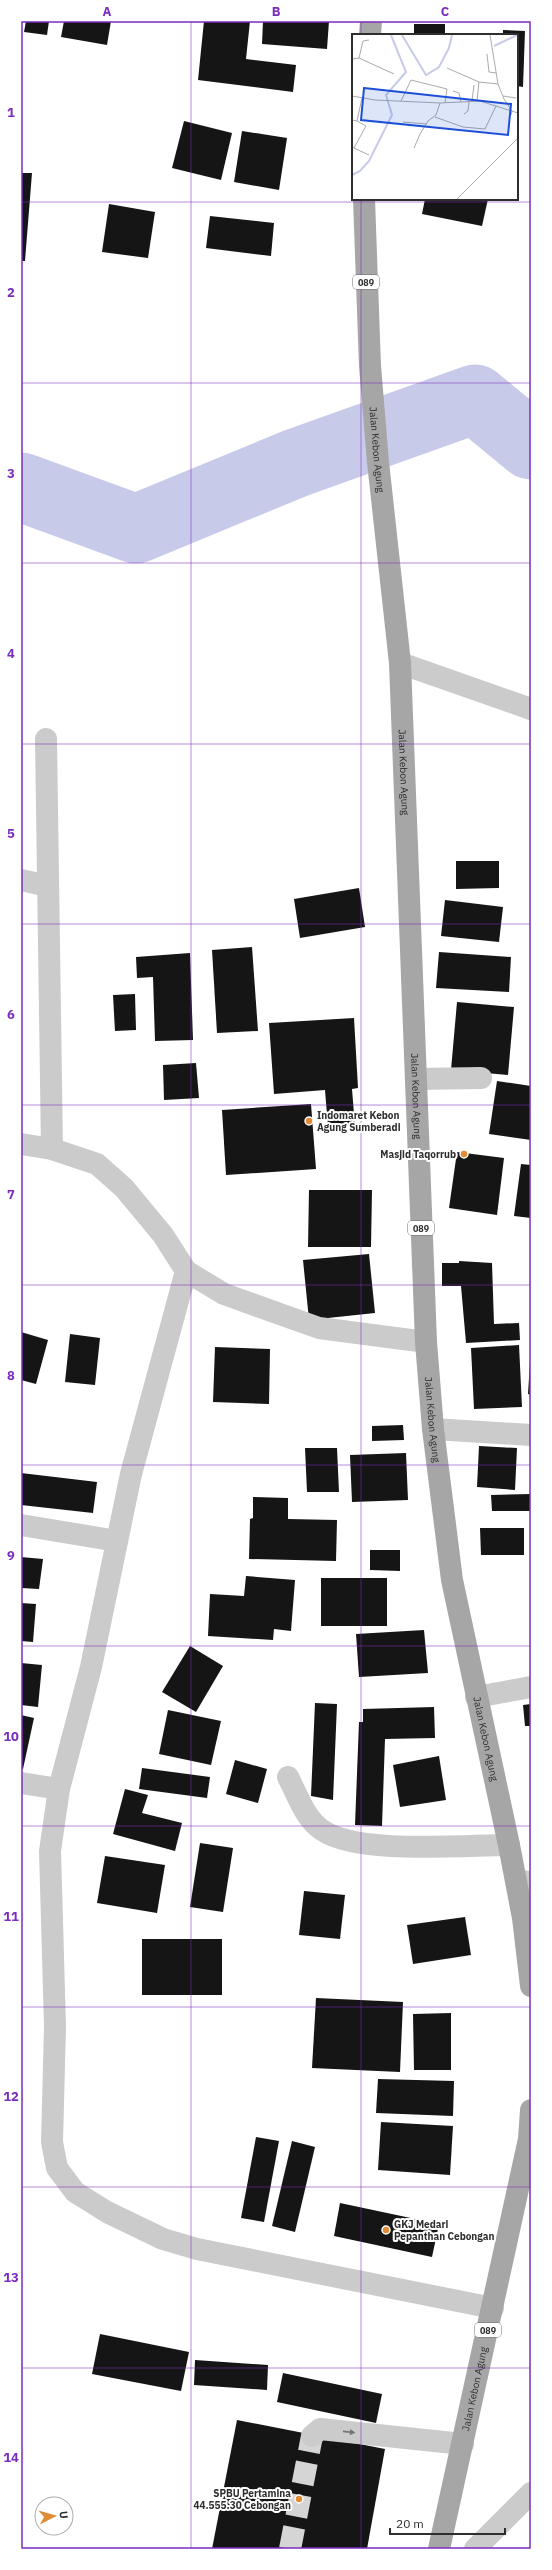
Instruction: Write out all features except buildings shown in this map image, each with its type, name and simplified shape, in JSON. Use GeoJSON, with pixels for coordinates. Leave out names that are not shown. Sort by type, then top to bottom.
{"type":"FeatureCollection","features":[{"type":"Feature","properties":{"kind":"main road"},"geometry":{"type":"LineString","coordinates":[[370,34],[371,21]]}},
{"type":"Feature","properties":{"kind":"main road","name":"Jalan Kebon Agung"},"geometry":{"type":"LineString","coordinates":[[364,200],[370,366],[378,462],[400,663],[426,1342],[433,1429],[452,1580],[509,1845],[524,1882],[531,1986]]}},
{"type":"Feature","properties":{"kind":"main road","name":"Jalan Kebon Agung"},"geometry":{"type":"LineString","coordinates":[[440,2549],[529,2139],[531,2110]]}},
{"type":"Feature","properties":{"kind":"street"},"geometry":{"type":"LineString","coordinates":[[400,663],[531,710]]}},
{"type":"Feature","properties":{"kind":"street"},"geometry":{"type":"LineString","coordinates":[[46,740],[52,1149]]}},
{"type":"Feature","properties":{"kind":"street"},"geometry":{"type":"LineString","coordinates":[[21,880],[48,886]]}},
{"type":"Feature","properties":{"kind":"street"},"geometry":{"type":"LineString","coordinates":[[416,1079],[481,1078]]}},
{"type":"Feature","properties":{"kind":"street"},"geometry":{"type":"LineString","coordinates":[[21,1144],[52,1149],[97,1164],[103,1168],[124,1188],[163,1235],[186,1271],[224,1294],[319,1328],[426,1342]]}},
{"type":"Feature","properties":{"kind":"street"},"geometry":{"type":"LineString","coordinates":[[186,1271],[131,1474],[91,1667],[59,1789],[50,1851],[55,2026],[52,2142],[57,2168],[75,2192],[108,2212],[163,2239],[197,2249],[493,2308]]}},
{"type":"Feature","properties":{"kind":"street"},"geometry":{"type":"LineString","coordinates":[[433,1429],[531,1435]]}},
{"type":"Feature","properties":{"kind":"street"},"geometry":{"type":"LineString","coordinates":[[21,1525],[117,1541]]}},
{"type":"Feature","properties":{"kind":"street"},"geometry":{"type":"LineString","coordinates":[[476,1697],[531,1687]]}},
{"type":"Feature","properties":{"kind":"street"},"geometry":{"type":"LineString","coordinates":[[288,1777],[314,1823],[322,1831],[336,1837],[362,1844],[509,1845]]}},
{"type":"Feature","properties":{"kind":"street"},"geometry":{"type":"LineString","coordinates":[[21,1783],[59,1789]]}},
{"type":"Feature","properties":{"kind":"street"},"geometry":{"type":"LineString","coordinates":[[312,2436],[320,2429],[463,2444]]}},
{"type":"Feature","properties":{"kind":"street"},"geometry":{"type":"LineString","coordinates":[[475,2549],[531,2493]]}},
{"type":"Feature","properties":{"kind":"waterway"},"geometry":{"type":"LineString","coordinates":[[21,487],[136,529],[296,463],[475,399],[531,445]]}},
{"type":"Feature","properties":{"kind":"tunnel"},"geometry":{"type":"LineString","coordinates":[[290,2549],[312,2436]]}},
{"type":"Feature","properties":{"kind":"place","name":"Indomaret Kebon Agung Sumberadi"},"geometry":{"type":"Point","coordinates":[309,1121]}},
{"type":"Feature","properties":{"kind":"place","name":"Masjid Taqorrub"},"geometry":{"type":"Point","coordinates":[464,1154]}},
{"type":"Feature","properties":{"kind":"place","name":"GKJ Medari Pepanthan Cebongan"},"geometry":{"type":"Point","coordinates":[386,2230]}},
{"type":"Feature","properties":{"kind":"place","name":"SPBU Pertamina 44.555.30 Cebongan"},"geometry":{"type":"Point","coordinates":[299,2499]}}]}
